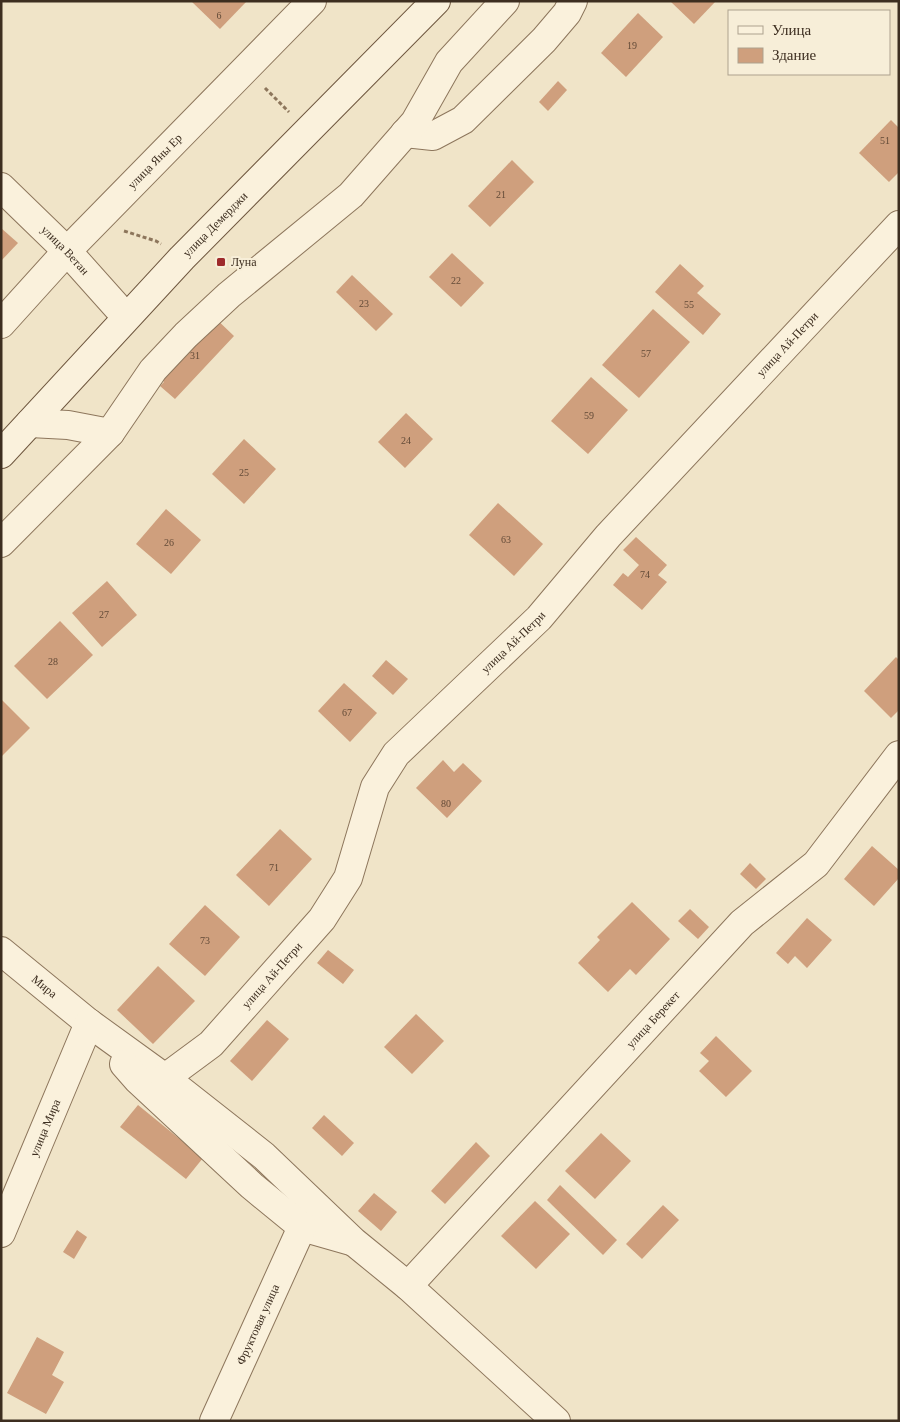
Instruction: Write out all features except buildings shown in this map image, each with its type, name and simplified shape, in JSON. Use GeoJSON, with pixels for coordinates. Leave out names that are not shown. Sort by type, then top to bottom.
{"type":"FeatureCollection","features":[{"type":"Feature","properties":{"kind":"street","name":"улица Яны Ер"},"geometry":{"type":"LineString","coordinates":[[1,324],[67,251],[312,1]]}},
{"type":"Feature","properties":{"kind":"street","name":"улица Демерджи"},"geometry":{"type":"LineString","coordinates":[[1,454],[182,258],[306,130],[436,1]]}},
{"type":"Feature","properties":{"kind":"street"},"geometry":{"type":"LineString","coordinates":[[1,543],[110,433],[153,370],[186,335],[229,295],[351,195],[416,122],[449,62],[505,1]]}},
{"type":"Feature","properties":{"kind":"street"},"geometry":{"type":"LineString","coordinates":[[405,133],[433,136],[463,120],[544,40],[567,13],[573,1]]}},
{"type":"Feature","properties":{"kind":"street","name":"улица Ветан"},"geometry":{"type":"LineString","coordinates":[[1,187],[67,251],[126,317]]}},
{"type":"Feature","properties":{"kind":"street","name":"улица Ай-Петри"},"geometry":{"type":"LineString","coordinates":[[165,1078],[211,1044],[322,919],[348,878],[375,787],[396,754],[539,618],[608,536],[899,225]]}},
{"type":"Feature","properties":{"kind":"street"},"geometry":{"type":"LineString","coordinates":[[30,423],[68,425],[110,433]]}},
{"type":"Feature","properties":{"kind":"street","name":"улица Берекет"},"geometry":{"type":"LineString","coordinates":[[408,1286],[742,923],[816,864],[899,755]]}},
{"type":"Feature","properties":{"kind":"street","name":"Мира"},"geometry":{"type":"LineString","coordinates":[[1,950],[89,1023]]}},
{"type":"Feature","properties":{"kind":"street"},"geometry":{"type":"LineString","coordinates":[[89,1023],[165,1078],[264,1156],[354,1242],[408,1286],[556,1421]]}},
{"type":"Feature","properties":{"kind":"street"},"geometry":{"type":"LineString","coordinates":[[89,1023],[138,1080],[252,1186],[302,1227],[354,1242]]}},
{"type":"Feature","properties":{"kind":"street","name":"улица Мира"},"geometry":{"type":"LineString","coordinates":[[1,1233],[89,1023]]}},
{"type":"Feature","properties":{"kind":"street","name":"Фруктовая улица"},"geometry":{"type":"LineString","coordinates":[[214,1421],[302,1227]]}},
{"type":"Feature","properties":{"kind":"path"},"geometry":{"type":"LineString","coordinates":[[246,68],[306,130]]}},
{"type":"Feature","properties":{"kind":"path"},"geometry":{"type":"LineString","coordinates":[[93,225],[128,232],[156,241],[182,258]]}},
{"type":"Feature","properties":{"kind":"place","name":"Луна"},"geometry":{"type":"Point","coordinates":[221,262]}}]}
